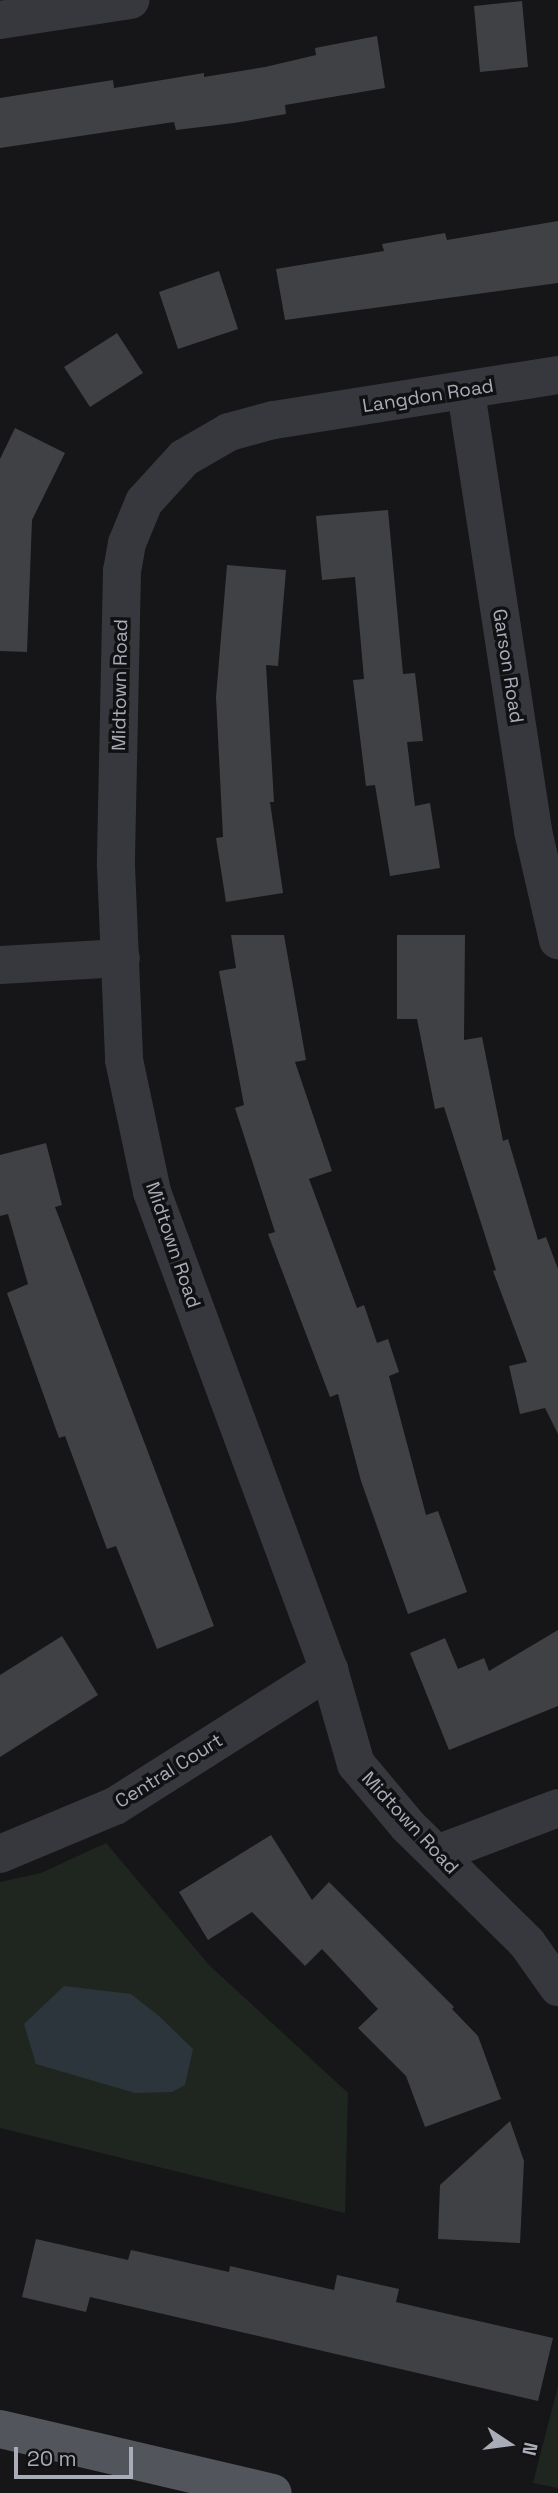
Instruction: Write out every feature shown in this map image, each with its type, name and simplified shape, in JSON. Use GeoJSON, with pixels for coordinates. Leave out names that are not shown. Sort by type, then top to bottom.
{"type":"FeatureCollection","features":[{"type":"Feature","properties":{"kind":"main road"},"geometry":{"type":"LineString","coordinates":[[0,2429],[273,2493]]}},
{"type":"Feature","properties":{"kind":"street"},"geometry":{"type":"LineString","coordinates":[[0,20],[130,0]]}},
{"type":"Feature","properties":{"kind":"street","name":"Langdon Road"},"geometry":{"type":"LineString","coordinates":[[298,416],[558,375]]}},
{"type":"Feature","properties":{"kind":"street","name":"Garson Road"},"geometry":{"type":"LineString","coordinates":[[466,391],[533,831],[558,940]]}},
{"type":"Feature","properties":{"kind":"street","name":"Midtown Road"},"geometry":{"type":"LineString","coordinates":[[298,416],[229,432],[184,458],[144,502],[127,543],[122,571],[116,866],[124,1060],[152,1192],[329,1670],[356,1764],[437,1854],[527,1943],[558,1987]]}},
{"type":"Feature","properties":{"kind":"street"},"geometry":{"type":"LineString","coordinates":[[0,965],[121,958]]}},
{"type":"Feature","properties":{"kind":"street","name":"Central Court"},"geometry":{"type":"LineString","coordinates":[[0,1854],[115,1806],[329,1670]]}},
{"type":"Feature","properties":{"kind":"street"},"geometry":{"type":"LineString","coordinates":[[437,1854],[558,1808]]}},
{"type":"Feature","properties":{"kind":"shaded area"},"geometry":{"type":"Polygon","coordinates":[[[106,1843],[209,1965],[348,2093],[345,2213],[0,2128],[0,1882],[41,1873],[106,1843]]]}},
{"type":"Feature","properties":{"kind":"shaded area"},"geometry":{"type":"Polygon","coordinates":[[[64,1986],[131,1994],[159,2016],[193,2049],[185,2085],[172,2092],[135,2093],[36,2064],[24,2024],[64,1986]]]}},
{"type":"Feature","properties":{"kind":"shaded area"},"geometry":{"type":"Polygon","coordinates":[[[558,2386],[558,2488],[533,2483],[558,2386]]]}},
{"type":"Feature","properties":{"kind":"building"},"geometry":{"type":"Polygon","coordinates":[[[522,1],[528,67],[480,72],[474,6],[522,1]]]}},
{"type":"Feature","properties":{"kind":"building"},"geometry":{"type":"Polygon","coordinates":[[[377,36],[385,88],[285,105],[286,114],[234,123],[176,130],[174,122],[0,148],[0,98],[113,80],[114,88],[204,73],[204,77],[265,67],[316,55],[315,48],[377,36]]]}},
{"type":"Feature","properties":{"kind":"building"},"geometry":{"type":"Polygon","coordinates":[[[558,221],[558,283],[285,320],[276,269],[384,251],[382,244],[445,233],[447,240],[558,221]]]}},
{"type":"Feature","properties":{"kind":"building"},"geometry":{"type":"Polygon","coordinates":[[[219,271],[238,329],[178,349],[159,292],[219,271]]]}},
{"type":"Feature","properties":{"kind":"building"},"geometry":{"type":"Polygon","coordinates":[[[117,333],[143,373],[90,407],[64,367],[117,333]]]}},
{"type":"Feature","properties":{"kind":"building"},"geometry":{"type":"Polygon","coordinates":[[[15,428],[65,453],[32,520],[27,652],[0,651],[0,459],[15,428]]]}},
{"type":"Feature","properties":{"kind":"building"},"geometry":{"type":"Polygon","coordinates":[[[388,510],[403,674],[415,673],[423,741],[407,742],[415,806],[430,803],[440,868],[390,876],[375,785],[366,786],[353,680],[364,679],[355,577],[322,580],[316,516],[388,510]]]}},
{"type":"Feature","properties":{"kind":"building"},"geometry":{"type":"Polygon","coordinates":[[[227,565],[286,570],[278,666],[266,665],[274,802],[270,802],[283,893],[226,902],[216,838],[223,837],[216,697],[227,565]]]}},
{"type":"Feature","properties":{"kind":"building"},"geometry":{"type":"Polygon","coordinates":[[[231,935],[284,935],[306,1060],[295,1062],[332,1171],[309,1179],[357,1308],[364,1305],[377,1343],[388,1339],[399,1372],[389,1376],[426,1515],[438,1511],[467,1592],[408,1614],[361,1481],[338,1394],[330,1397],[268,1234],[275,1232],[235,1108],[244,1105],[219,971],[236,968],[231,935]]]}},
{"type":"Feature","properties":{"kind":"building"},"geometry":{"type":"Polygon","coordinates":[[[397,935],[465,935],[464,1040],[482,1037],[503,1141],[508,1139],[538,1240],[546,1237],[558,1269],[558,1434],[545,1408],[520,1414],[509,1366],[527,1362],[493,1271],[496,1270],[444,1107],[435,1109],[417,1019],[397,1019],[397,935]]]}},
{"type":"Feature","properties":{"kind":"building"},"geometry":{"type":"Polygon","coordinates":[[[46,1143],[62,1205],[55,1207],[214,1626],[157,1649],[116,1546],[107,1549],[65,1436],[59,1438],[7,1293],[28,1284],[8,1214],[0,1216],[0,1155],[46,1143]]]}},
{"type":"Feature","properties":{"kind":"building"},"geometry":{"type":"Polygon","coordinates":[[[558,1630],[558,1706],[449,1750],[410,1653],[445,1638],[458,1669],[484,1658],[489,1671],[558,1630]]]}},
{"type":"Feature","properties":{"kind":"building"},"geometry":{"type":"Polygon","coordinates":[[[62,1636],[98,1695],[0,1757],[0,1675],[62,1636]]]}},
{"type":"Feature","properties":{"kind":"building"},"geometry":{"type":"Polygon","coordinates":[[[271,1835],[312,1900],[329,1882],[454,2007],[452,2009],[478,2036],[501,2099],[425,2127],[406,2076],[358,2028],[378,2009],[322,1949],[305,1966],[252,1912],[208,1940],[179,1892],[271,1835]]]}},
{"type":"Feature","properties":{"kind":"building"},"geometry":{"type":"Polygon","coordinates":[[[510,2121],[524,2161],[520,2243],[438,2239],[440,2185],[510,2121]]]}},
{"type":"Feature","properties":{"kind":"building"},"geometry":{"type":"Polygon","coordinates":[[[36,2239],[128,2260],[131,2250],[229,2272],[230,2266],[334,2290],[337,2275],[399,2289],[396,2302],[553,2338],[538,2401],[90,2297],[86,2312],[22,2297],[36,2239]]]}}]}
